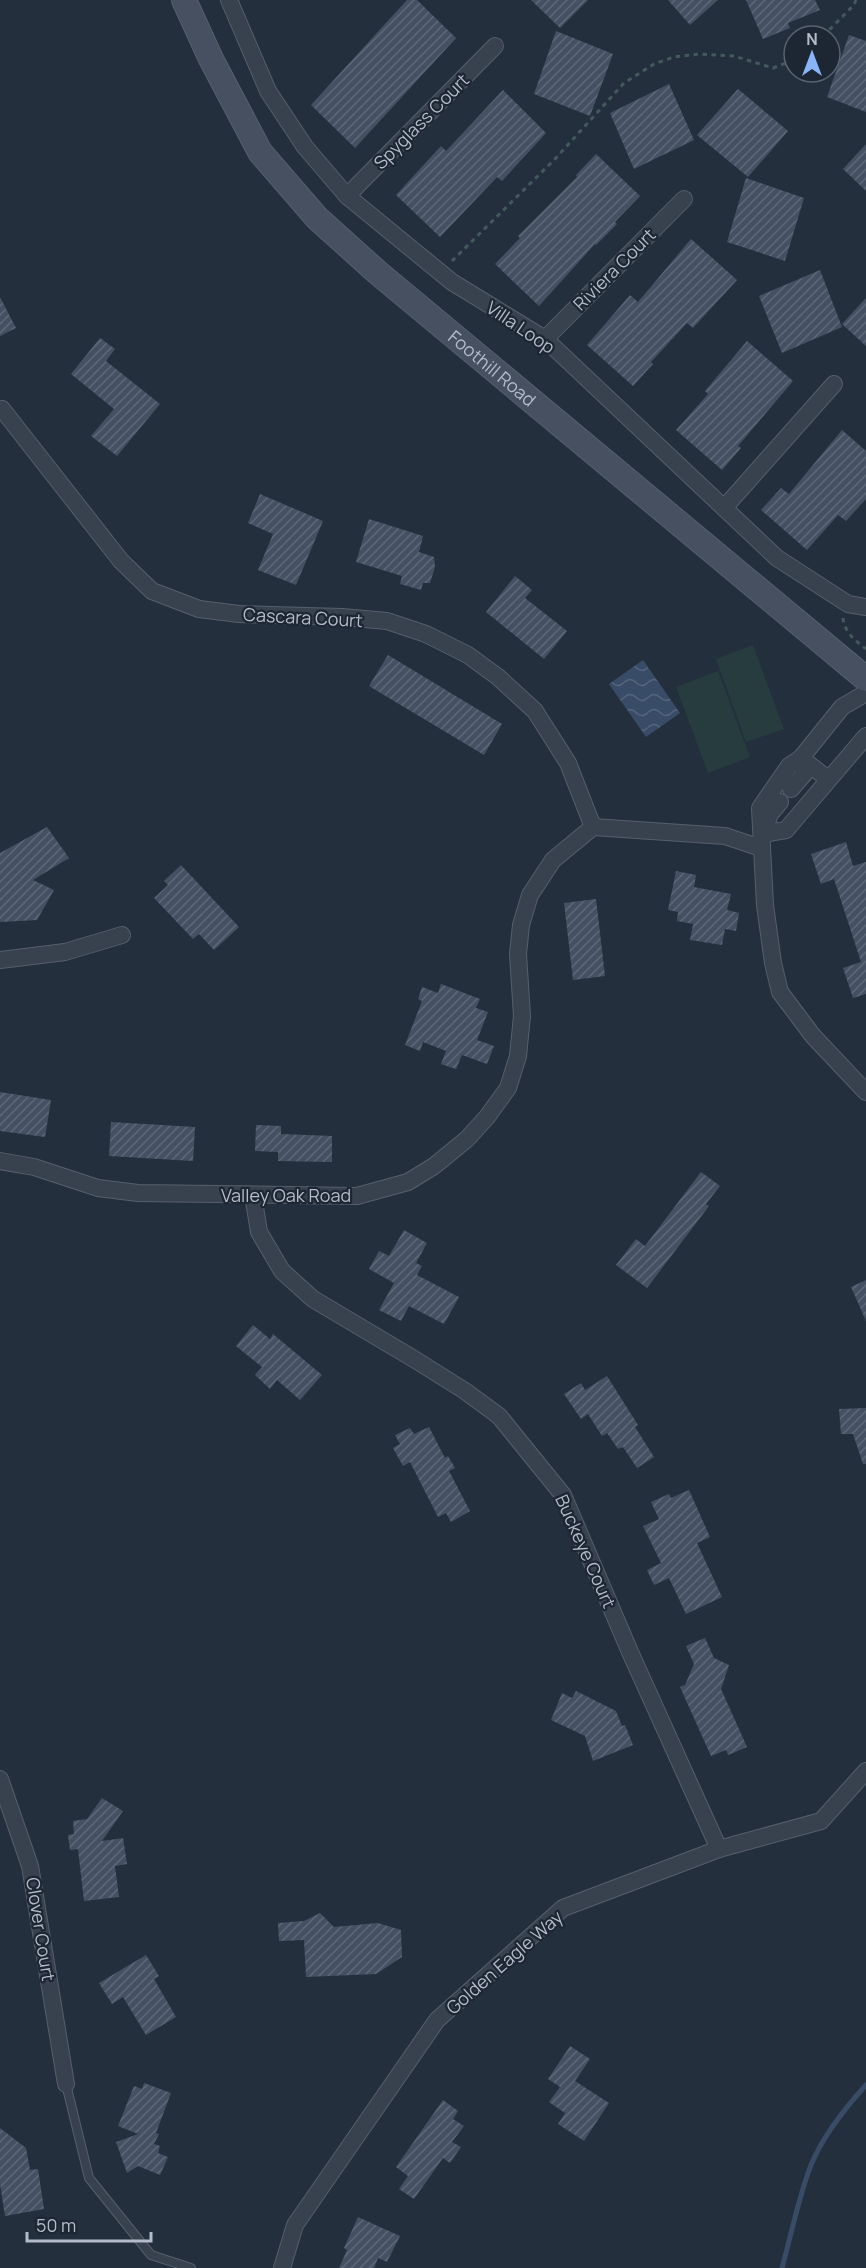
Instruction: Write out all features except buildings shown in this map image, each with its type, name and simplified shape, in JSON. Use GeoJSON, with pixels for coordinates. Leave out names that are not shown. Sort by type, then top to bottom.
{"type":"FeatureCollection","features":[{"type":"Feature","properties":{"kind":"main road","name":"Foothill Road"},"geometry":{"type":"LineString","coordinates":[[184,0],[260,152],[317,218],[386,279],[866,679]]}},
{"type":"Feature","properties":{"kind":"street","name":"Villa Loop"},"geometry":{"type":"LineString","coordinates":[[229,0],[268,91],[305,147],[347,196],[452,282],[545,339],[777,558],[844,602],[866,607]]}},
{"type":"Feature","properties":{"kind":"street","name":"Spyglass Court"},"geometry":{"type":"LineString","coordinates":[[347,196],[495,46]]}},
{"type":"Feature","properties":{"kind":"street","name":"Riviera Court"},"geometry":{"type":"LineString","coordinates":[[545,339],[684,199]]}},
{"type":"Feature","properties":{"kind":"street"},"geometry":{"type":"LineString","coordinates":[[724,508],[834,384]]}},
{"type":"Feature","properties":{"kind":"street","name":"Cascara Court"},"geometry":{"type":"LineString","coordinates":[[3,409],[121,561],[152,591],[199,609],[239,614],[342,617],[387,621],[426,634],[468,655],[498,677],[535,711],[568,763],[593,826]]}},
{"type":"Feature","properties":{"kind":"street"},"geometry":{"type":"LineString","coordinates":[[761,841],[770,814],[786,796],[842,707],[866,693]]}},
{"type":"Feature","properties":{"kind":"street"},"geometry":{"type":"LineString","coordinates":[[593,826],[761,841],[786,830],[866,736]]}},
{"type":"Feature","properties":{"kind":"street"},"geometry":{"type":"LineString","coordinates":[[806,762],[828,779]]}},
{"type":"Feature","properties":{"kind":"street"},"geometry":{"type":"LineString","coordinates":[[806,762],[789,766],[760,808],[765,905],[773,963],[780,992],[813,1036],[866,1092]]}},
{"type":"Feature","properties":{"kind":"street","name":"Valley Oak Road"},"geometry":{"type":"LineString","coordinates":[[0,1161],[34,1167],[98,1188],[138,1193],[357,1196],[408,1182],[434,1166],[467,1139],[487,1117],[508,1088],[518,1056],[522,1016],[518,954],[521,925],[530,895],[553,860],[593,826]]}},
{"type":"Feature","properties":{"kind":"street"},"geometry":{"type":"LineString","coordinates":[[0,960],[65,952],[122,935]]}},
{"type":"Feature","properties":{"kind":"street","name":"Buckeye Court"},"geometry":{"type":"LineString","coordinates":[[254,1195],[259,1232],[282,1271],[313,1299],[414,1359],[500,1416],[563,1495],[630,1653],[719,1849]]}},
{"type":"Feature","properties":{"kind":"street","name":"Golden Eagle Way"},"geometry":{"type":"LineString","coordinates":[[282,2268],[295,2225],[437,2020],[564,1908],[719,1849],[821,1821],[866,1771]]}},
{"type":"Feature","properties":{"kind":"street","name":"Clover Court"},"geometry":{"type":"LineString","coordinates":[[0,1779],[30,1866],[66,2084]]}},
{"type":"Feature","properties":{"kind":"lane"},"geometry":{"type":"LineString","coordinates":[[66,2084],[89,2178],[151,2255],[191,2268]]}},
{"type":"Feature","properties":{"kind":"path"},"geometry":{"type":"LineString","coordinates":[[835,24],[856,0]]}},
{"type":"Feature","properties":{"kind":"path"},"geometry":{"type":"LineString","coordinates":[[440,273],[555,159],[624,83],[654,64],[674,57],[699,54],[734,56],[773,68],[782,65]]}},
{"type":"Feature","properties":{"kind":"path"},"geometry":{"type":"LineString","coordinates":[[844,602],[843,622],[852,638],[866,649]]}},
{"type":"Feature","properties":{"kind":"green space"},"geometry":{"type":"Polygon","coordinates":[[[753,645],[784,729],[746,742],[716,659],[753,645]]]}},
{"type":"Feature","properties":{"kind":"green space"},"geometry":{"type":"Polygon","coordinates":[[[718,671],[750,757],[708,773],[676,687],[718,671]]]}},
{"type":"Feature","properties":{"kind":"water"},"geometry":{"type":"Polygon","coordinates":[[[643,660],[680,713],[646,737],[609,684],[643,660]]]}},
{"type":"Feature","properties":{"kind":"waterway"},"geometry":{"type":"LineString","coordinates":[[782,2268],[803,2189],[816,2154],[835,2123],[866,2085]]}}]}
